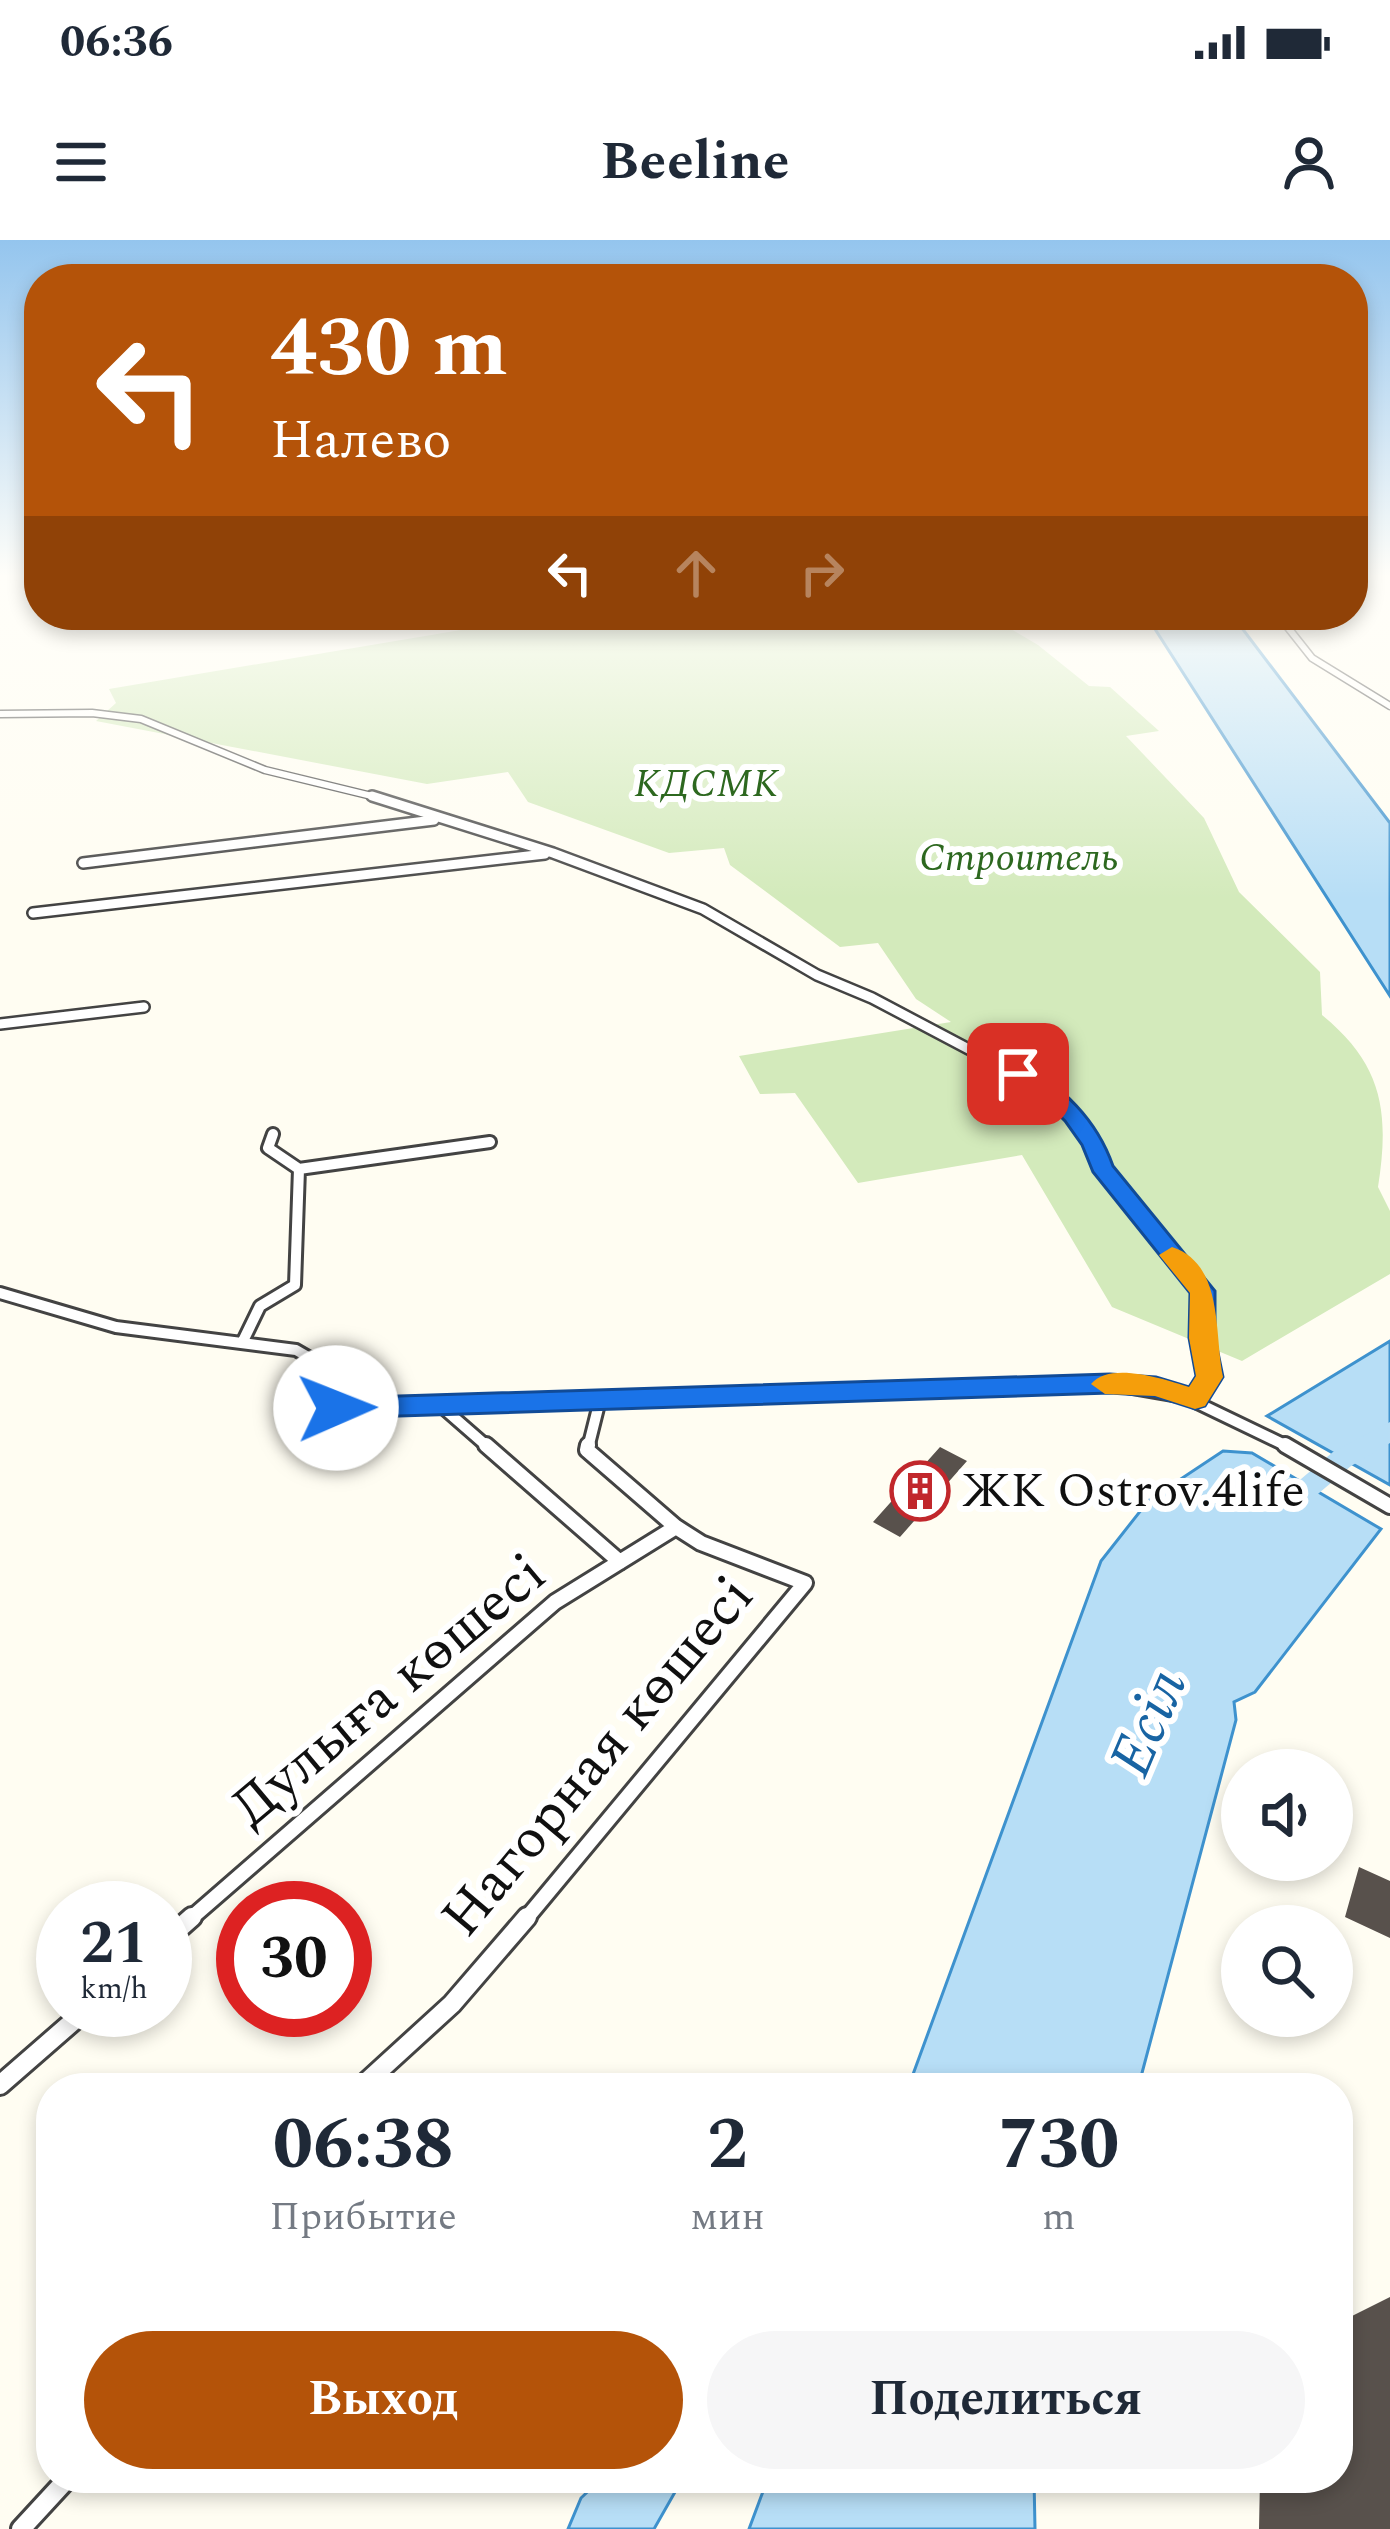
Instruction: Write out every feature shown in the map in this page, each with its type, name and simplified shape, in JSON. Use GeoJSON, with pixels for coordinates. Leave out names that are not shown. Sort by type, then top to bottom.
{"type":"FeatureCollection","features":[{"type":"Feature","properties":{"kind":"street"},"geometry":{"type":"LineString","coordinates":[[1357,686],[1390,706]]}},
{"type":"Feature","properties":{"kind":"street"},"geometry":{"type":"LineString","coordinates":[[0,714],[105,715],[165,725],[174,736],[247,764],[345,793],[377,797],[553,853],[703,909],[817,975],[872,998],[1048,1091],[1073,1116],[1094,1144],[1102,1167],[1202,1291],[1202,1338],[1210,1377],[1195,1399]]}},
{"type":"Feature","properties":{"kind":"street"},"geometry":{"type":"LineString","coordinates":[[83,862],[441,819]]}},
{"type":"Feature","properties":{"kind":"street"},"geometry":{"type":"LineString","coordinates":[[34,913],[553,853]]}},
{"type":"Feature","properties":{"kind":"street"},"geometry":{"type":"LineString","coordinates":[[0,1024],[145,1007]]}},
{"type":"Feature","properties":{"kind":"street"},"geometry":{"type":"LineString","coordinates":[[273,1134],[268,1148],[299,1169],[490,1142]]}},
{"type":"Feature","properties":{"kind":"street"},"geometry":{"type":"LineString","coordinates":[[244,1341],[260,1306],[296,1285],[299,1169]]}},
{"type":"Feature","properties":{"kind":"street"},"geometry":{"type":"LineString","coordinates":[[0,1293],[116,1328],[296,1350],[329,1369],[336,1408],[1110,1384],[1156,1387],[1195,1399],[1390,1506]]}},
{"type":"Feature","properties":{"kind":"street"},"geometry":{"type":"LineString","coordinates":[[601,1400],[586,1450],[676,1527]]}},
{"type":"Feature","properties":{"kind":"street","name":"Дулыға көшесі"},"geometry":{"type":"LineString","coordinates":[[441,1406],[620,1562]]}},
{"type":"Feature","properties":{"kind":"street","name":"Дулыға көшесі"},"geometry":{"type":"LineString","coordinates":[[192,1918],[556,1602],[676,1527]]}},
{"type":"Feature","properties":{"kind":"street","name":"Нагорная көшесі"},"geometry":{"type":"LineString","coordinates":[[380,2073],[502,1953],[585,1845],[805,1583],[700,1543],[676,1527]]}},
{"type":"Feature","properties":{"kind":"street"},"geometry":{"type":"LineString","coordinates":[[0,2085],[55,2037]]}},
{"type":"Feature","properties":{"kind":"street"},"geometry":{"type":"LineString","coordinates":[[22,2529],[54,2493]]}},
{"type":"Feature","properties":{"kind":"green space"},"geometry":{"type":"Polygon","coordinates":[[[1110,687],[1159,731],[1126,736],[1204,818],[1239,892],[1320,972],[1322,1015],[1358,1052],[1369,1071],[1381,1112],[1378,1187],[1390,1211],[1390,1274],[1242,1361],[1112,1307],[1022,1155],[858,1183],[795,1093],[760,1094],[739,1056],[951,1022],[916,999],[878,943],[840,947],[730,865],[724,848],[669,853],[528,802],[508,772],[427,784],[96,721],[116,703],[109,689],[1110,687]]]}},
{"type":"Feature","properties":{"kind":"water"},"geometry":{"type":"Polygon","coordinates":[[[1191,686],[1286,686],[1390,823],[1390,996],[1191,686]]]}},
{"type":"Feature","properties":{"kind":"water"},"geometry":{"type":"Polygon","coordinates":[[[1390,1341],[1390,1485],[1267,1416],[1390,1341]]]}},
{"type":"Feature","properties":{"kind":"water"},"geometry":{"type":"Polygon","coordinates":[[[1223,1451],[1252,1453],[1381,1529],[1255,1692],[1234,1702],[1236,1720],[1228,1749],[1221,1749],[1221,1776],[1142,2073],[913,2073],[1101,1561],[1149,1500],[1223,1451]]]}},
{"type":"Feature","properties":{"kind":"water"},"geometry":{"type":"Polygon","coordinates":[[[586,2493],[674,2493],[654,2529],[568,2529],[586,2493]]]}},
{"type":"Feature","properties":{"kind":"water"},"geometry":{"type":"Polygon","coordinates":[[[762,2493],[1034,2493],[1035,2529],[749,2529],[762,2493]]]}},
{"type":"Feature","properties":{"kind":"building","name":"ЖК Ostrov.4life"},"geometry":{"type":"Polygon","coordinates":[[[940,1447],[967,1461],[900,1537],[873,1522],[940,1447]]]}},
{"type":"Feature","properties":{"kind":"building"},"geometry":{"type":"Polygon","coordinates":[[[1359,1867],[1390,1881],[1390,1938],[1353,1921],[1353,1905],[1348,1905],[1359,1867]]]}},
{"type":"Feature","properties":{"kind":"building"},"geometry":{"type":"Polygon","coordinates":[[[1390,2297],[1390,2529],[1259,2529],[1260,2493],[1353,2493],[1353,2316],[1390,2297]]]}},
{"type":"Feature","properties":{"kind":"waterway","name":"Есіл"},"geometry":{"type":"LineString","coordinates":[[1284,1508],[1342,1459],[1390,1431]]}},
{"type":"Feature","properties":{"kind":"slow traffic"},"geometry":{"type":"LineString","coordinates":[[1105,1384],[1156,1387],[1195,1399],[1210,1377],[1202,1338],[1202,1291],[1172,1255]]}},
{"type":"Feature","properties":{"kind":"place","name":"ЖК Ostrov.4life"},"geometry":{"type":"Point","coordinates":[920,1491]}},
{"type":"Feature","properties":{"kind":"route"},"geometry":{"type":"LineString","coordinates":[[336,1408],[1110,1384],[1156,1387],[1195,1399],[1210,1377],[1202,1338],[1202,1291],[1102,1167],[1094,1144],[1073,1116],[1048,1091],[1018,1074]]}},
{"type":"Feature","properties":{"kind":"park label","name":"КДСМК"},"geometry":{"type":"Point","coordinates":[707,784]}},
{"type":"Feature","properties":{"kind":"park label","name":"Строитель"},"geometry":{"type":"Point","coordinates":[1019,858]}}]}
